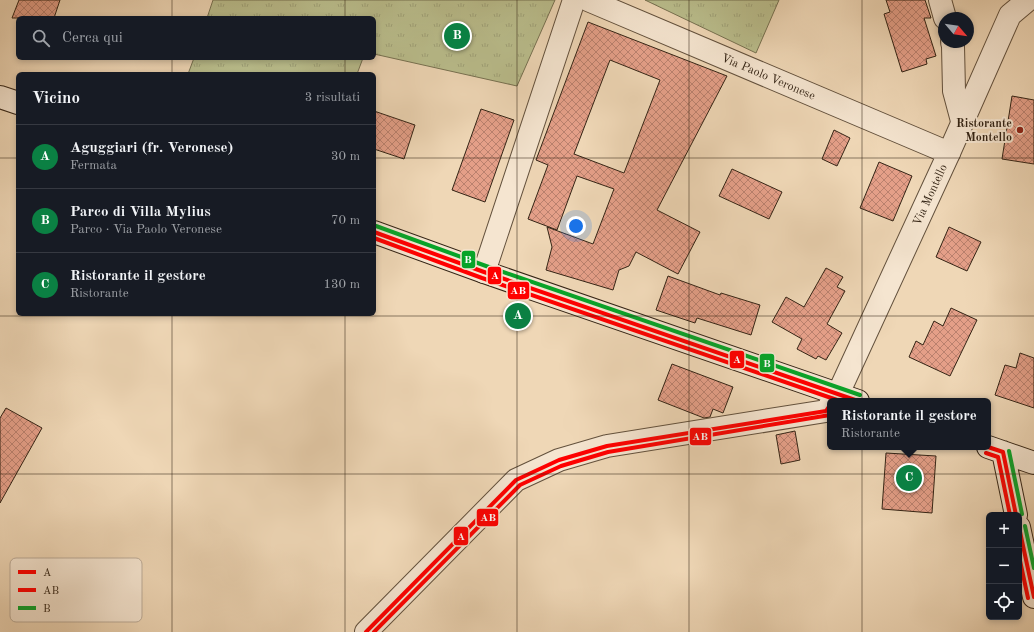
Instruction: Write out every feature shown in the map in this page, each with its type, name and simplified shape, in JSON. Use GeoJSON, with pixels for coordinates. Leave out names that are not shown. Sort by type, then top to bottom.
{"type":"FeatureCollection","features":[{"type":"Feature","properties":{"kind":"street"},"geometry":{"type":"LineString","coordinates":[[484,272],[574,0]]}},
{"type":"Feature","properties":{"kind":"street","name":"Via Paolo Veronese"},"geometry":{"type":"LineString","coordinates":[[588,0],[949,153]]}},
{"type":"Feature","properties":{"kind":"street"},"geometry":{"type":"LineString","coordinates":[[940,0],[943,12]]}},
{"type":"Feature","properties":{"kind":"street","name":"Via Montello"},"geometry":{"type":"LineString","coordinates":[[841,398],[1010,15],[1028,0]]}},
{"type":"Feature","properties":{"kind":"street"},"geometry":{"type":"LineString","coordinates":[[953,48],[954,91],[962,121]]}},
{"type":"Feature","properties":{"kind":"street"},"geometry":{"type":"LineString","coordinates":[[0,97],[16,102]]}},
{"type":"Feature","properties":{"kind":"street"},"geometry":{"type":"LineString","coordinates":[[376,233],[834,398]]}},
{"type":"Feature","properties":{"kind":"street"},"geometry":{"type":"LineString","coordinates":[[366,632],[516,480],[559,460],[607,446],[827,410]]}},
{"type":"Feature","properties":{"kind":"street"},"geometry":{"type":"LineString","coordinates":[[996,449],[1034,463]]}},
{"type":"Feature","properties":{"kind":"street"},"geometry":{"type":"LineString","coordinates":[[996,449],[1015,512]]}},
{"type":"Feature","properties":{"kind":"street"},"geometry":{"type":"LineString","coordinates":[[1022,542],[1034,597]]}},
{"type":"Feature","properties":{"kind":"green space"},"geometry":{"type":"Polygon","coordinates":[[[213,0],[555,0],[517,86],[376,54],[376,16],[208,16],[213,0]]]}},
{"type":"Feature","properties":{"kind":"green space"},"geometry":{"type":"Polygon","coordinates":[[[645,0],[779,0],[756,53],[645,0]]]}},
{"type":"Feature","properties":{"kind":"green space"},"geometry":{"type":"Polygon","coordinates":[[[193,60],[362,60],[358,72],[189,72],[193,60]]]}},
{"type":"Feature","properties":{"kind":"building"},"geometry":{"type":"Polygon","coordinates":[[[19,0],[60,0],[55,16],[16,16],[16,18],[12,18],[19,0]]]}},
{"type":"Feature","properties":{"kind":"building"},"geometry":{"type":"Polygon","coordinates":[[[886,0],[925,0],[931,18],[924,18],[936,56],[926,59],[927,64],[902,72],[884,14],[890,12],[886,0]]]}},
{"type":"Feature","properties":{"kind":"building"},"geometry":{"type":"Polygon","coordinates":[[[588,22],[727,76],[657,210],[700,232],[678,274],[636,252],[629,266],[619,270],[613,290],[546,270],[552,247],[547,227],[593,244],[614,189],[577,176],[557,230],[528,219],[548,165],[536,160],[588,22]],[[610,60],[574,154],[624,173],[660,80],[610,60]]]}},
{"type":"Feature","properties":{"kind":"building","name":"Ristorante Montello"},"geometry":{"type":"Polygon","coordinates":[[[1012,96],[1034,100],[1034,164],[1002,159],[1012,96]]]}},
{"type":"Feature","properties":{"kind":"building"},"geometry":{"type":"Polygon","coordinates":[[[481,109],[514,120],[485,202],[452,190],[481,109]]]}},
{"type":"Feature","properties":{"kind":"building"},"geometry":{"type":"Polygon","coordinates":[[[376,112],[415,125],[404,159],[376,150],[376,112]]]}},
{"type":"Feature","properties":{"kind":"building"},"geometry":{"type":"Polygon","coordinates":[[[834,130],[850,138],[837,166],[822,159],[834,130]]]}},
{"type":"Feature","properties":{"kind":"building"},"geometry":{"type":"Polygon","coordinates":[[[879,162],[912,176],[893,221],[860,208],[879,162]]]}},
{"type":"Feature","properties":{"kind":"building"},"geometry":{"type":"Polygon","coordinates":[[[732,169],[782,192],[769,219],[719,196],[732,169]]]}},
{"type":"Feature","properties":{"kind":"building"},"geometry":{"type":"Polygon","coordinates":[[[949,227],[981,242],[967,271],[936,257],[949,227]]]}},
{"type":"Feature","properties":{"kind":"building"},"geometry":{"type":"Polygon","coordinates":[[[826,268],[843,277],[837,287],[845,291],[827,324],[842,333],[826,360],[818,356],[816,359],[797,349],[802,339],[772,322],[786,297],[804,307],[826,268]]]}},
{"type":"Feature","properties":{"kind":"building"},"geometry":{"type":"Polygon","coordinates":[[[668,276],[720,295],[721,293],[760,305],[751,335],[697,318],[695,323],[656,310],[668,276]]]}},
{"type":"Feature","properties":{"kind":"building"},"geometry":{"type":"Polygon","coordinates":[[[951,308],[977,320],[950,376],[909,357],[916,341],[923,345],[934,321],[943,326],[951,308]]]}},
{"type":"Feature","properties":{"kind":"building"},"geometry":{"type":"Polygon","coordinates":[[[1020,353],[1034,358],[1034,408],[995,395],[1005,365],[1016,368],[1020,353]]]}},
{"type":"Feature","properties":{"kind":"building"},"geometry":{"type":"Polygon","coordinates":[[[672,364],[733,387],[723,413],[713,409],[710,417],[704,418],[658,400],[672,364]]]}},
{"type":"Feature","properties":{"kind":"building"},"geometry":{"type":"Polygon","coordinates":[[[6,408],[42,428],[0,503],[0,418],[6,408]]]}},
{"type":"Feature","properties":{"kind":"building"},"geometry":{"type":"Polygon","coordinates":[[[795,431],[800,460],[781,464],[776,435],[795,431]]]}},
{"type":"Feature","properties":{"kind":"building"},"geometry":{"type":"Polygon","coordinates":[[[886,453],[936,456],[932,513],[882,509],[886,453]]]}},
{"type":"Feature","properties":{"kind":"transit line","name":"B"},"geometry":{"type":"LineString","coordinates":[[376,226],[486,266],[860,395]]}},
{"type":"Feature","properties":{"kind":"transit line","name":"A"},"geometry":{"type":"LineString","coordinates":[[376,233],[484,272],[849,398]]}},
{"type":"Feature","properties":{"kind":"transit line","name":"AB"},"geometry":{"type":"LineString","coordinates":[[376,239],[482,278],[831,398]]}},
{"type":"Feature","properties":{"kind":"transit line","name":"A"},"geometry":{"type":"LineString","coordinates":[[366,632],[516,480],[559,460],[607,446],[826,411],[827,410]]}},
{"type":"Feature","properties":{"kind":"transit line","name":"AB"},"geometry":{"type":"LineString","coordinates":[[374,632],[520,485],[561,466],[608,452],[827,416]]}},
{"type":"Feature","properties":{"kind":"transit line","name":"A"},"geometry":{"type":"LineString","coordinates":[[991,448],[1003,452],[1015,512]]}},
{"type":"Feature","properties":{"kind":"transit line","name":"B"},"geometry":{"type":"LineString","coordinates":[[1009,451],[1022,512]]}},
{"type":"Feature","properties":{"kind":"transit line","name":"AB"},"geometry":{"type":"LineString","coordinates":[[986,453],[998,457],[1009,512]]}},
{"type":"Feature","properties":{"kind":"transit line","name":"B"},"geometry":{"type":"LineString","coordinates":[[1025,526],[1034,568]]}},
{"type":"Feature","properties":{"kind":"transit line","name":"A"},"geometry":{"type":"LineString","coordinates":[[1022,541],[1034,597]]}},
{"type":"Feature","properties":{"kind":"transit line","name":"AB"},"geometry":{"type":"LineString","coordinates":[[1022,570],[1028,598]]}},
{"type":"Feature","properties":{"kind":"place","name":"Parco di Villa Mylius"},"geometry":{"type":"Point","coordinates":[457,36]}},
{"type":"Feature","properties":{"kind":"place","name":"Ristorante Montello"},"geometry":{"type":"Point","coordinates":[1020,130]}},
{"type":"Feature","properties":{"kind":"place","name":"Aguggiari (fr. Veronese)"},"geometry":{"type":"Point","coordinates":[518,316]}},
{"type":"Feature","properties":{"kind":"place","name":"Ristorante il gestore"},"geometry":{"type":"Point","coordinates":[909,478]}}]}
